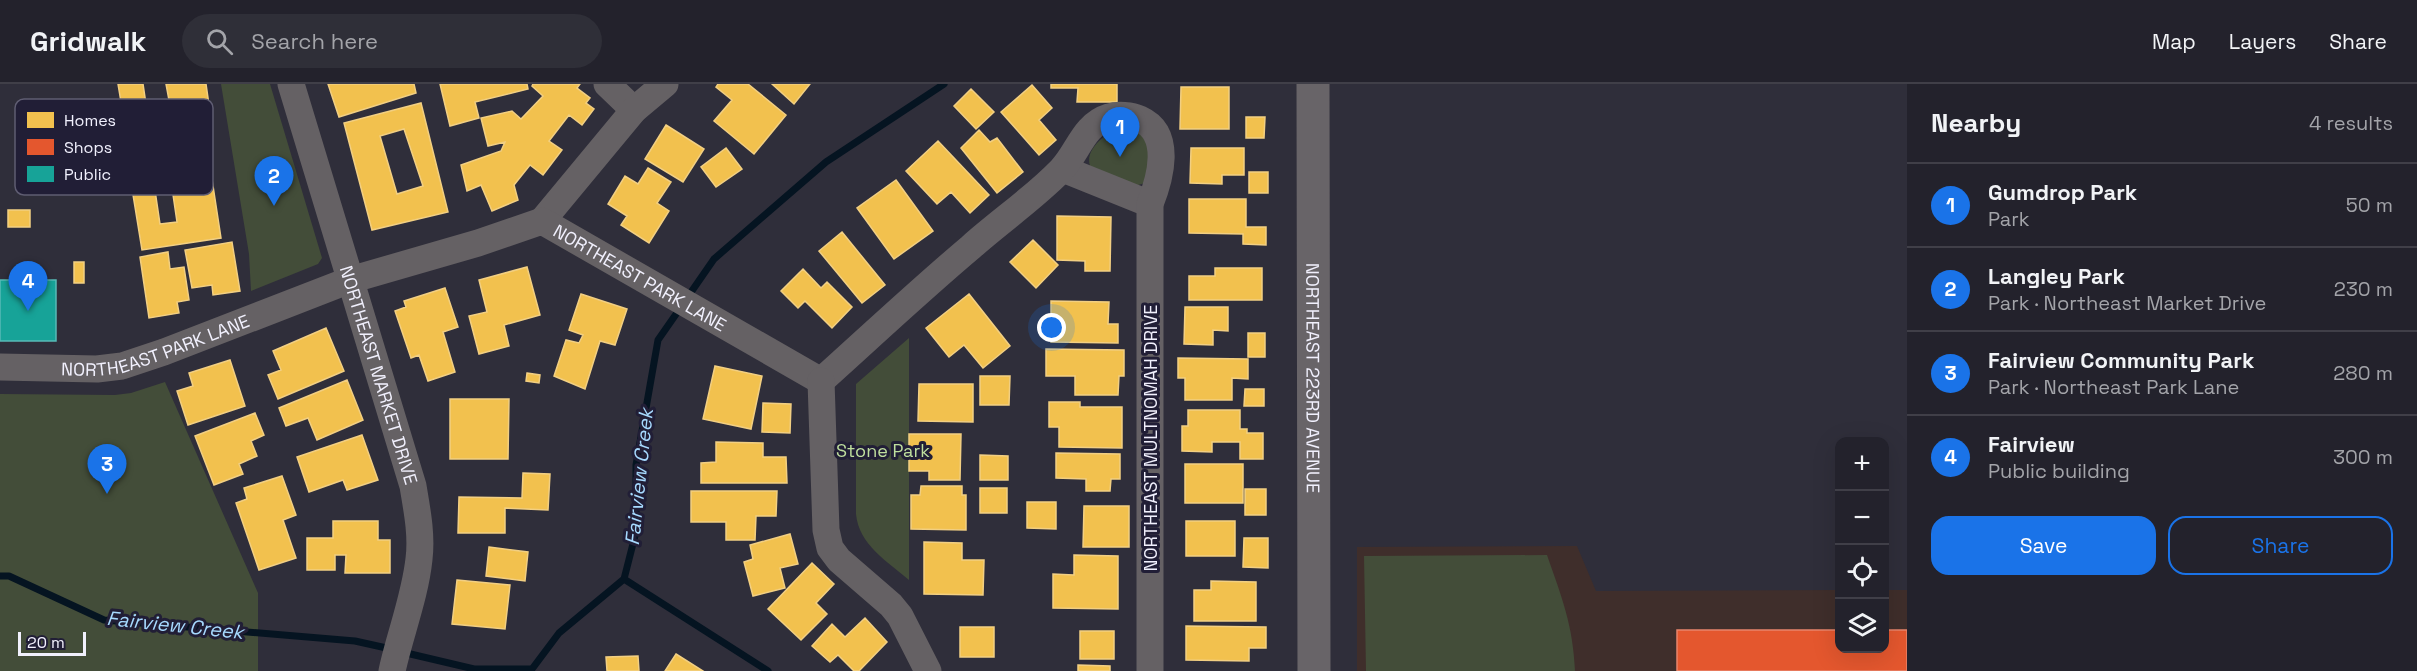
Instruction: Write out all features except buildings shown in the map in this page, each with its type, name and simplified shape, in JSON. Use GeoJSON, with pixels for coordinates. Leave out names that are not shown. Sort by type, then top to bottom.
{"type":"FeatureCollection","features":[{"type":"Feature","properties":{"kind":"main road","name":"NORTHEAST 223RD AVENUE"},"geometry":{"type":"LineString","coordinates":[[1313,84],[1314,671]]}},
{"type":"Feature","properties":{"kind":"street","name":"NORTHEAST MARKET DRIVE"},"geometry":{"type":"LineString","coordinates":[[291,84],[413,486],[419,521],[420,558],[392,671]]}},
{"type":"Feature","properties":{"kind":"street"},"geometry":{"type":"LineString","coordinates":[[607,84],[634,110]]}},
{"type":"Feature","properties":{"kind":"street"},"geometry":{"type":"LineString","coordinates":[[542,221],[634,110],[665,84]]}},
{"type":"Feature","properties":{"kind":"street","name":"NORTHEAST MULTNOMAH DRIVE"},"geometry":{"type":"LineString","coordinates":[[821,381],[970,248],[1063,169],[1082,137],[1094,126],[1108,117],[1122,115],[1136,117],[1151,126],[1159,139],[1158,184],[1150,204],[1150,671]]}},
{"type":"Feature","properties":{"kind":"street"},"geometry":{"type":"LineString","coordinates":[[1063,169],[1150,204]]}},
{"type":"Feature","properties":{"kind":"street","name":"NORTHEAST PARK LANE"},"geometry":{"type":"LineString","coordinates":[[0,367],[96,369],[122,366],[350,280],[478,243],[542,221],[821,381]]}},
{"type":"Feature","properties":{"kind":"street"},"geometry":{"type":"LineString","coordinates":[[821,381],[826,530],[830,548],[838,560],[891,605],[900,616],[928,671]]}},
{"type":"Feature","properties":{"kind":"shaded area"},"geometry":{"type":"Polygon","coordinates":[[[1577,546],[1596,591],[1835,590],[1835,653],[1889,653],[1889,590],[1907,590],[1907,671],[1357,671],[1357,547],[1577,546]]]}},
{"type":"Feature","properties":{"kind":"green space"},"geometry":{"type":"Polygon","coordinates":[[[221,84],[270,84],[322,258],[318,264],[251,291],[249,254],[221,84]]]}},
{"type":"Feature","properties":{"kind":"green space"},"geometry":{"type":"Polygon","coordinates":[[[1126,126],[1149,137],[1148,182],[1135,186],[1090,166],[1091,153],[1100,140],[1126,126]]]}},
{"type":"Feature","properties":{"kind":"green space","name":"Stone Park"},"geometry":{"type":"Polygon","coordinates":[[[909,338],[909,580],[875,552],[862,535],[858,525],[856,514],[856,384],[909,338]]]}},
{"type":"Feature","properties":{"kind":"green space"},"geometry":{"type":"Polygon","coordinates":[[[165,382],[258,593],[258,671],[0,671],[0,394],[115,395],[131,393],[165,382]]]}},
{"type":"Feature","properties":{"kind":"green space"},"geometry":{"type":"Polygon","coordinates":[[[1547,555],[1569,625],[1575,671],[1366,671],[1364,556],[1547,555]]]}},
{"type":"Feature","properties":{"kind":"waterway","name":"Fairview Creek"},"geometry":{"type":"LineString","coordinates":[[687,298],[714,259],[826,162],[944,84]]}},
{"type":"Feature","properties":{"kind":"waterway","name":"Fairview Creek"},"geometry":{"type":"LineString","coordinates":[[402,652],[474,669],[532,669],[559,633],[624,579],[636,532],[636,465],[658,340],[681,307]]}},
{"type":"Feature","properties":{"kind":"waterway","name":"Fairview Creek"},"geometry":{"type":"LineString","coordinates":[[0,576],[9,576],[104,620],[355,641],[391,649]]}},
{"type":"Feature","properties":{"kind":"waterway"},"geometry":{"type":"LineString","coordinates":[[624,579],[768,671]]}},
{"type":"Feature","properties":{"kind":"place","name":"Gumdrop Park"},"geometry":{"type":"Point","coordinates":[1120,157]}},
{"type":"Feature","properties":{"kind":"place","name":"Langley Park"},"geometry":{"type":"Point","coordinates":[274,206]}},
{"type":"Feature","properties":{"kind":"place","name":"Fairview"},"geometry":{"type":"Point","coordinates":[28,311]}},
{"type":"Feature","properties":{"kind":"place","name":"Fairview Community Park"},"geometry":{"type":"Point","coordinates":[107,494]}}]}
